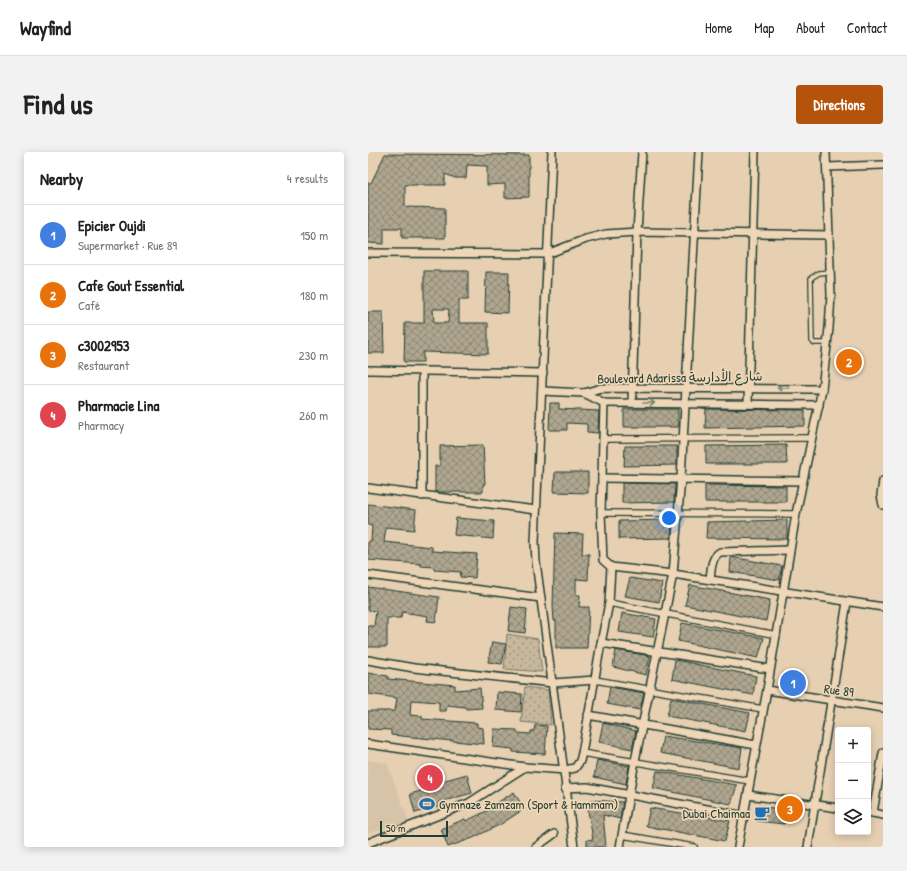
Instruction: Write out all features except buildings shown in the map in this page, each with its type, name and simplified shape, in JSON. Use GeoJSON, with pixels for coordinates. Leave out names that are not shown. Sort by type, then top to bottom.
{"type":"FeatureCollection","features":[{"type":"Feature","properties":{"kind":"street"},"geometry":{"type":"LineString","coordinates":[[552,152],[536,510],[536,562],[565,770],[565,788],[574,847]]}},
{"type":"Feature","properties":{"kind":"street"},"geometry":{"type":"LineString","coordinates":[[632,403],[637,232],[642,152]]}},
{"type":"Feature","properties":{"kind":"street"},"geometry":{"type":"LineString","coordinates":[[620,847],[635,761],[673,574],[679,515],[699,152]]}},
{"type":"Feature","properties":{"kind":"street"},"geometry":{"type":"LineString","coordinates":[[748,403],[755,152]]}},
{"type":"Feature","properties":{"kind":"street"},"geometry":{"type":"LineString","coordinates":[[738,847],[745,816],[756,745],[777,634],[802,480],[822,388],[827,343],[830,272],[826,152]]}},
{"type":"Feature","properties":{"kind":"street"},"geometry":{"type":"LineString","coordinates":[[827,167],[883,165]]}},
{"type":"Feature","properties":{"kind":"street"},"geometry":{"type":"LineString","coordinates":[[368,253],[547,254],[586,239],[606,234],[637,232],[829,235]]}},
{"type":"Feature","properties":{"kind":"street"},"geometry":{"type":"LineString","coordinates":[[368,370],[543,373]]}},
{"type":"Feature","properties":{"kind":"street"},"geometry":{"type":"LineString","coordinates":[[422,371],[422,496]]}},
{"type":"Feature","properties":{"kind":"street","name":"Boulevard Adarissa شارع الأدارسة"},"geometry":{"type":"LineString","coordinates":[[584,393],[601,388],[632,387],[822,388]]}},
{"type":"Feature","properties":{"kind":"street"},"geometry":{"type":"LineString","coordinates":[[542,390],[584,393]]}},
{"type":"Feature","properties":{"kind":"street","name":"Boulevard Adarissa شارع الأدارسة"},"geometry":{"type":"LineString","coordinates":[[584,393],[604,403],[818,404]]}},
{"type":"Feature","properties":{"kind":"street"},"geometry":{"type":"LineString","coordinates":[[604,403],[601,513],[603,560],[611,567],[673,574],[883,607]]}},
{"type":"Feature","properties":{"kind":"street"},"geometry":{"type":"LineString","coordinates":[[603,438],[812,438]]}},
{"type":"Feature","properties":{"kind":"street"},"geometry":{"type":"LineString","coordinates":[[602,478],[802,480]]}},
{"type":"Feature","properties":{"kind":"street"},"geometry":{"type":"LineString","coordinates":[[883,481],[880,496],[883,505]]}},
{"type":"Feature","properties":{"kind":"street"},"geometry":{"type":"LineString","coordinates":[[368,488],[536,510]]}},
{"type":"Feature","properties":{"kind":"street"},"geometry":{"type":"LineString","coordinates":[[601,513],[679,515],[796,514]]}},
{"type":"Feature","properties":{"kind":"street"},"geometry":{"type":"LineString","coordinates":[[710,580],[714,560],[716,555],[720,552],[790,550]]}},
{"type":"Feature","properties":{"kind":"street"},"geometry":{"type":"LineString","coordinates":[[368,744],[525,767],[565,770],[575,768],[580,762],[582,753],[609,603],[611,567]]}},
{"type":"Feature","properties":{"kind":"street"},"geometry":{"type":"LineString","coordinates":[[368,575],[541,598]]}},
{"type":"Feature","properties":{"kind":"street"},"geometry":{"type":"LineString","coordinates":[[808,847],[847,602]]}},
{"type":"Feature","properties":{"kind":"street"},"geometry":{"type":"LineString","coordinates":[[609,603],[777,634]]}},
{"type":"Feature","properties":{"kind":"street"},"geometry":{"type":"LineString","coordinates":[[601,642],[718,663],[770,669]]}},
{"type":"Feature","properties":{"kind":"street"},"geometry":{"type":"LineString","coordinates":[[368,660],[414,668],[553,682],[595,680],[763,709]]}},
{"type":"Feature","properties":{"kind":"street","name":"Rue 89"},"geometry":{"type":"LineString","coordinates":[[767,690],[883,708]]}},
{"type":"Feature","properties":{"kind":"street"},"geometry":{"type":"LineString","coordinates":[[588,715],[756,745]]}},
{"type":"Feature","properties":{"kind":"street"},"geometry":{"type":"LineString","coordinates":[[582,753],[750,781]]}},
{"type":"Feature","properties":{"kind":"street"},"geometry":{"type":"LineString","coordinates":[[883,753],[871,813],[883,815]]}},
{"type":"Feature","properties":{"kind":"street"},"geometry":{"type":"LineString","coordinates":[[368,843],[469,803],[525,767]]}},
{"type":"Feature","properties":{"kind":"street"},"geometry":{"type":"LineString","coordinates":[[565,788],[587,787],[745,816]]}},
{"type":"Feature","properties":{"kind":"street"},"geometry":{"type":"LineString","coordinates":[[748,795],[835,808]]}},
{"type":"Feature","properties":{"kind":"street"},"geometry":{"type":"LineString","coordinates":[[536,847],[554,834]]}},
{"type":"Feature","properties":{"kind":"street"},"geometry":{"type":"LineString","coordinates":[[622,835],[694,847]]}},
{"type":"Feature","properties":{"kind":"lane"},"geometry":{"type":"LineString","coordinates":[[827,343],[814,343],[812,341],[811,278],[814,275],[830,272]]}},
{"type":"Feature","properties":{"kind":"shaded area"},"geometry":{"type":"Polygon","coordinates":[[[507,634],[538,639],[542,672],[504,669],[507,634]]]}},
{"type":"Feature","properties":{"kind":"shaded area"},"geometry":{"type":"Polygon","coordinates":[[[525,687],[548,690],[551,725],[521,722],[525,687]]]}},
{"type":"Feature","properties":{"kind":"shaded area"},"geometry":{"type":"Polygon","coordinates":[[[368,760],[387,763],[409,822],[368,833],[368,760]]]}},
{"type":"Feature","properties":{"kind":"place","name":"Cafe Gout Essential"},"geometry":{"type":"Point","coordinates":[849,362]}},
{"type":"Feature","properties":{"kind":"place","name":"Epicier Oujdi"},"geometry":{"type":"Point","coordinates":[793,683]}},
{"type":"Feature","properties":{"kind":"place","name":"Pharmacie Lina"},"geometry":{"type":"Point","coordinates":[430,778]}},
{"type":"Feature","properties":{"kind":"place","name":"Gymnaze Zamzam (Sport & Hammam)"},"geometry":{"type":"Point","coordinates":[427,804]}},
{"type":"Feature","properties":{"kind":"place","name":"c3002953"},"geometry":{"type":"Point","coordinates":[790,809]}},
{"type":"Feature","properties":{"kind":"place","name":"Dubai Chaimaa"},"geometry":{"type":"Point","coordinates":[762,813]}}]}
